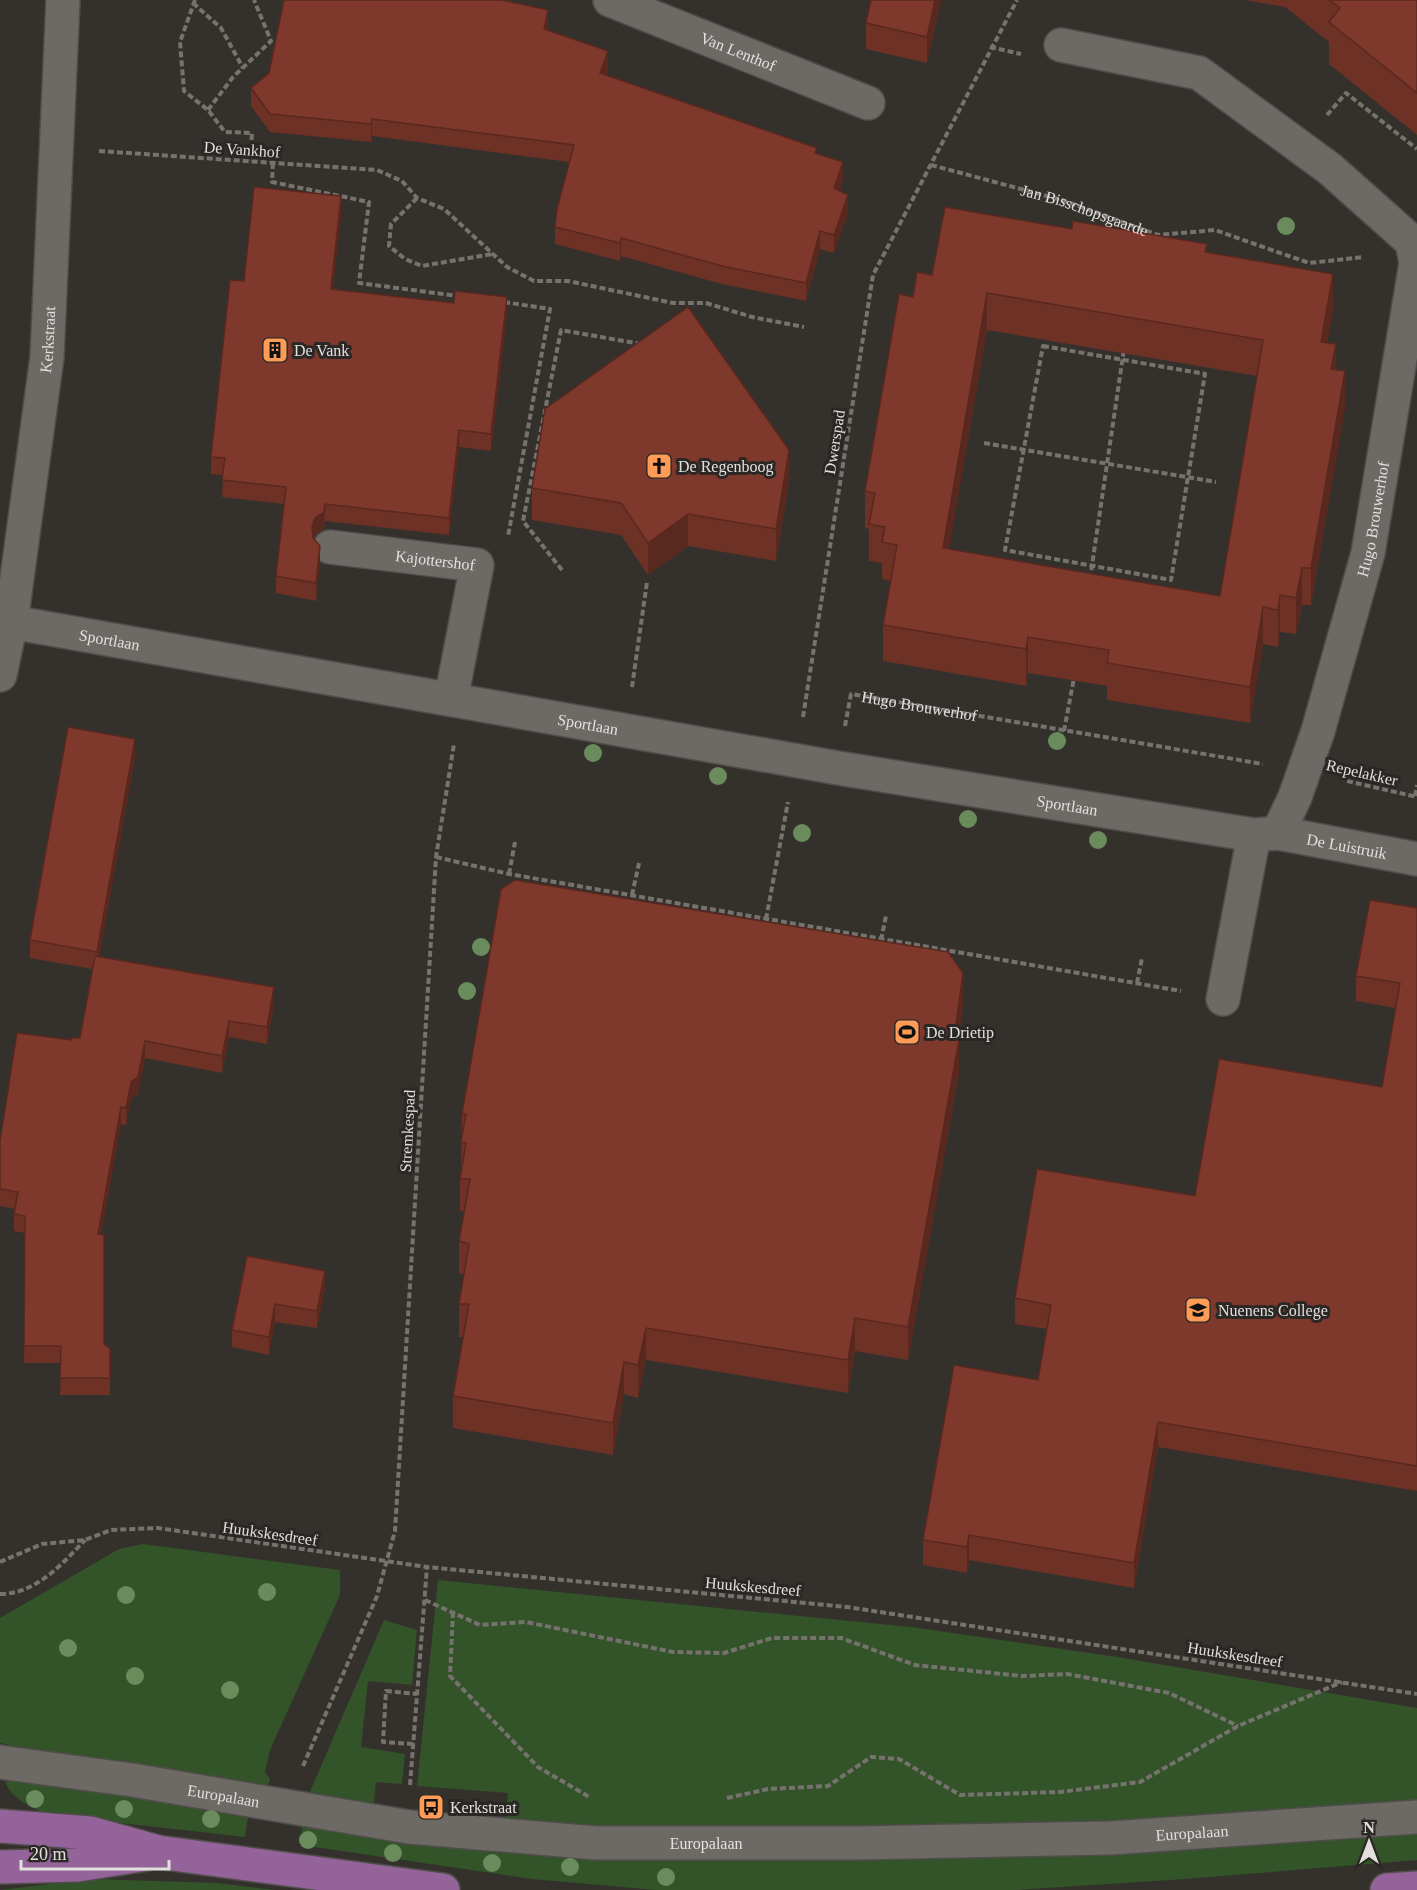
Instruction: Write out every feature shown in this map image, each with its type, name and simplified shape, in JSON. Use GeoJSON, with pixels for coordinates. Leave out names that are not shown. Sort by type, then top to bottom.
{"type":"FeatureCollection","features":[{"type":"Feature","properties":{"kind":"main road"},"geometry":{"type":"LineString","coordinates":[[0,1826],[90,1833],[158,1852],[443,1890]]}},
{"type":"Feature","properties":{"kind":"main road"},"geometry":{"type":"LineString","coordinates":[[0,1867],[78,1865],[158,1852]]}},
{"type":"Feature","properties":{"kind":"main road"},"geometry":{"type":"LineString","coordinates":[[1387,1890],[1417,1888]]}},
{"type":"Feature","properties":{"kind":"street","name":"Kerkstraat"},"geometry":{"type":"LineString","coordinates":[[0,675],[11,622],[47,357],[63,0]]}},
{"type":"Feature","properties":{"kind":"street","name":"Van Lenthof"},"geometry":{"type":"LineString","coordinates":[[610,0],[868,103]]}},
{"type":"Feature","properties":{"kind":"street"},"geometry":{"type":"LineString","coordinates":[[1061,45],[1199,73],[1330,169],[1414,252]]}},
{"type":"Feature","properties":{"kind":"street","name":"Hugo Brouwerhof"},"geometry":{"type":"LineString","coordinates":[[1223,999],[1266,834],[1305,771],[1368,553],[1414,252]]}},
{"type":"Feature","properties":{"kind":"street","name":"Kajottershof"},"geometry":{"type":"LineString","coordinates":[[330,547],[477,565],[456,700]]}},
{"type":"Feature","properties":{"kind":"street","name":"Sportlaan"},"geometry":{"type":"LineString","coordinates":[[11,622],[838,768],[1266,834]]}},
{"type":"Feature","properties":{"kind":"street","name":"De Luistruik"},"geometry":{"type":"LineString","coordinates":[[1266,834],[1417,859]]}},
{"type":"Feature","properties":{"kind":"street","name":"Europalaan"},"geometry":{"type":"LineString","coordinates":[[0,1762],[132,1780],[409,1827],[596,1843],[858,1843],[1110,1838],[1417,1817]]}},
{"type":"Feature","properties":{"kind":"path"},"geometry":{"type":"LineString","coordinates":[[208,110],[243,68],[271,41],[254,0]]}},
{"type":"Feature","properties":{"kind":"path","name":"Dwerspad"},"geometry":{"type":"LineString","coordinates":[[766,919],[796,760],[873,275],[1017,0]]}},
{"type":"Feature","properties":{"kind":"path"},"geometry":{"type":"LineString","coordinates":[[243,68],[221,28],[194,2],[180,42],[184,91],[208,110],[225,132],[252,133],[250,161]]}},
{"type":"Feature","properties":{"kind":"path"},"geometry":{"type":"LineString","coordinates":[[1301,147],[1346,93],[1417,149]]}},
{"type":"Feature","properties":{"kind":"path","name":"De Vankhof"},"geometry":{"type":"LineString","coordinates":[[56,148],[377,170],[402,181],[417,198],[444,209],[507,267],[534,281],[567,281],[673,303],[706,303],[752,317],[804,327]]}},
{"type":"Feature","properties":{"kind":"path"},"geometry":{"type":"LineString","coordinates":[[273,163],[272,182],[369,202],[360,283],[466,297]]}},
{"type":"Feature","properties":{"kind":"path","name":"Jan Bisschopsgaarde"},"geometry":{"type":"LineString","coordinates":[[931,165],[1062,200],[1158,235],[1215,230],[1309,262],[1414,252]]}},
{"type":"Feature","properties":{"kind":"path"},"geometry":{"type":"LineString","coordinates":[[417,198],[391,224],[389,246],[405,259],[422,266],[494,254]]}},
{"type":"Feature","properties":{"kind":"path"},"geometry":{"type":"LineString","coordinates":[[477,565],[488,554],[506,548],[550,309],[502,302]]}},
{"type":"Feature","properties":{"kind":"path"},"geometry":{"type":"LineString","coordinates":[[562,570],[523,521],[561,330],[649,345]]}},
{"type":"Feature","properties":{"kind":"path"},"geometry":{"type":"LineString","coordinates":[[1088,589],[1105,463],[1126,339]]}},
{"type":"Feature","properties":{"kind":"path"},"geometry":{"type":"LineString","coordinates":[[1043,346],[1122,360],[1206,374],[1171,580],[1005,550],[1043,346]]}},
{"type":"Feature","properties":{"kind":"path"},"geometry":{"type":"LineString","coordinates":[[541,428],[551,421]]}},
{"type":"Feature","properties":{"kind":"path"},"geometry":{"type":"LineString","coordinates":[[984,443],[1216,482]]}},
{"type":"Feature","properties":{"kind":"path"},"geometry":{"type":"LineString","coordinates":[[626,730],[647,582]]}},
{"type":"Feature","properties":{"kind":"path"},"geometry":{"type":"LineString","coordinates":[[1064,730],[1075,668]]}},
{"type":"Feature","properties":{"kind":"path","name":"Hugo Brouwerhof"},"geometry":{"type":"LineString","coordinates":[[838,768],[850,693],[1305,771]]}},
{"type":"Feature","properties":{"kind":"path","name":"Stremkespad"},"geometry":{"type":"LineString","coordinates":[[301,1771],[377,1596],[395,1531],[435,857],[456,700]]}},
{"type":"Feature","properties":{"kind":"path","name":"Repelakker"},"geometry":{"type":"LineString","coordinates":[[1305,771],[1416,797],[1417,785]]}},
{"type":"Feature","properties":{"kind":"path"},"geometry":{"type":"LineString","coordinates":[[510,874],[515,842]]}},
{"type":"Feature","properties":{"kind":"path"},"geometry":{"type":"LineString","coordinates":[[435,857],[510,874],[1223,999]]}},
{"type":"Feature","properties":{"kind":"path"},"geometry":{"type":"LineString","coordinates":[[632,895],[639,863]]}},
{"type":"Feature","properties":{"kind":"path"},"geometry":{"type":"LineString","coordinates":[[881,940],[886,916]]}},
{"type":"Feature","properties":{"kind":"path"},"geometry":{"type":"LineString","coordinates":[[1137,983],[1142,957]]}},
{"type":"Feature","properties":{"kind":"path","name":"Huukskesdreef"},"geometry":{"type":"LineString","coordinates":[[0,1562],[42,1544],[85,1540],[111,1530],[158,1528],[427,1567],[848,1607],[1417,1694]]}},
{"type":"Feature","properties":{"kind":"path","name":"Huukskesdreef"},"geometry":{"type":"LineString","coordinates":[[0,1594],[12,1594],[51,1575],[85,1540]]}},
{"type":"Feature","properties":{"kind":"path"},"geometry":{"type":"LineString","coordinates":[[410,1785],[427,1567]]}},
{"type":"Feature","properties":{"kind":"path"},"geometry":{"type":"LineString","coordinates":[[425,1600],[480,1624],[526,1622],[673,1653],[724,1653],[772,1638],[841,1638],[915,1665],[1022,1676],[1067,1674],[1169,1693],[1238,1726]]}},
{"type":"Feature","properties":{"kind":"path"},"geometry":{"type":"LineString","coordinates":[[453,1612],[450,1676],[538,1767],[595,1800]]}},
{"type":"Feature","properties":{"kind":"path"},"geometry":{"type":"LineString","coordinates":[[724,1798],[768,1789],[828,1786],[871,1757],[899,1759],[960,1795],[1060,1792],[1140,1782],[1238,1726],[1343,1682]]}},
{"type":"Feature","properties":{"kind":"path"},"geometry":{"type":"LineString","coordinates":[[413,1744],[383,1742],[386,1691],[417,1694]]}},
{"type":"Feature","properties":{"kind":"green space"},"geometry":{"type":"Polygon","coordinates":[[[143,1544],[340,1570],[340,1595],[270,1750],[265,1772],[270,1779],[265,1794],[0,1743],[0,1618],[119,1549],[143,1544]]]}},
{"type":"Feature","properties":{"kind":"green space"},"geometry":{"type":"Polygon","coordinates":[[[438,1580],[911,1627],[1117,1657],[1417,1708],[1417,1802],[1114,1824],[789,1832],[505,1823],[508,1793],[417,1786],[438,1580]]]}},
{"type":"Feature","properties":{"kind":"green space"},"geometry":{"type":"Polygon","coordinates":[[[384,1620],[417,1630],[412,1685],[368,1681],[361,1747],[405,1754],[402,1784],[376,1782],[373,1811],[306,1801],[384,1620]]]}},
{"type":"Feature","properties":{"kind":"green space"},"geometry":{"type":"Polygon","coordinates":[[[4,1774],[63,1781],[248,1817],[245,1837],[50,1815],[28,1805],[14,1795],[5,1782],[4,1774]]]}},
{"type":"Feature","properties":{"kind":"green space"},"geometry":{"type":"Polygon","coordinates":[[[302,1827],[469,1845],[1417,1829],[1417,1860],[1015,1890],[656,1890],[532,1879],[301,1845],[302,1827]]]}},
{"type":"Feature","properties":{"kind":"green space"},"geometry":{"type":"Polygon","coordinates":[[[93,1879],[218,1883],[275,1890],[0,1890],[93,1879]]]}},
{"type":"Feature","properties":{"kind":"building"},"geometry":{"type":"Polygon","coordinates":[[[284,0],[502,0],[548,10],[544,29],[608,51],[600,73],[817,148],[815,153],[843,162],[834,188],[848,195],[834,235],[820,231],[806,283],[722,266],[621,238],[620,243],[555,227],[557,209],[574,145],[372,119],[371,124],[270,114],[251,88],[269,73],[284,0]]]}},
{"type":"Feature","properties":{"kind":"building"},"geometry":{"type":"Polygon","coordinates":[[[871,0],[935,0],[927,37],[866,23],[871,0]]]}},
{"type":"Feature","properties":{"kind":"building"},"geometry":{"type":"Polygon","coordinates":[[[1329,0],[1417,0],[1417,93],[1329,22],[1340,8],[1329,0]]]}},
{"type":"Feature","properties":{"kind":"building"},"geometry":{"type":"Polygon","coordinates":[[[254,187],[341,196],[331,289],[454,303],[455,291],[507,297],[491,434],[459,430],[449,518],[325,504],[324,512],[315,518],[312,527],[313,538],[320,546],[316,583],[276,576],[286,487],[222,480],[225,458],[211,457],[230,280],[244,281],[254,187]]]}},
{"type":"Feature","properties":{"kind":"building"},"geometry":{"type":"Polygon","coordinates":[[[945,207],[1072,229],[1073,221],[1207,244],[1205,252],[1333,274],[1321,342],[1336,344],[1331,369],[1345,371],[1311,568],[1302,568],[1296,598],[1280,595],[1278,610],[1263,607],[1250,687],[1107,663],[1109,650],[1028,637],[1026,649],[883,625],[897,545],[882,542],[885,527],[869,524],[875,493],[865,491],[899,294],[913,297],[917,272],[932,275],[945,207]],[[987,293],[943,548],[1220,596],[1263,340],[987,293]]]}},
{"type":"Feature","properties":{"kind":"building","name":"De Regenboog"},"geometry":{"type":"Polygon","coordinates":[[[688,307],[789,450],[776,529],[688,514],[648,543],[621,503],[532,488],[545,409],[688,307]]]}},
{"type":"Feature","properties":{"kind":"building"},"geometry":{"type":"Polygon","coordinates":[[[68,727],[135,739],[97,952],[30,940],[68,727]]]}},
{"type":"Feature","properties":{"kind":"building"},"geometry":{"type":"Polygon","coordinates":[[[515,880],[948,952],[963,973],[954,1039],[959,1040],[908,1327],[855,1318],[848,1360],[646,1328],[638,1365],[624,1362],[613,1423],[453,1396],[469,1304],[459,1304],[469,1244],[459,1241],[470,1179],[460,1179],[466,1143],[461,1142],[466,1114],[462,1114],[501,889],[515,880]]]}},
{"type":"Feature","properties":{"kind":"building"},"geometry":{"type":"Polygon","coordinates":[[[1370,900],[1417,908],[1417,1466],[1158,1422],[1134,1563],[969,1535],[967,1547],[923,1540],[954,1365],[1038,1380],[1051,1305],[1015,1298],[1037,1169],[1195,1196],[1219,1059],[1382,1087],[1400,983],[1356,976],[1370,900]]]}},
{"type":"Feature","properties":{"kind":"building"},"geometry":{"type":"Polygon","coordinates":[[[95,956],[274,987],[267,1027],[229,1021],[222,1056],[145,1041],[138,1077],[131,1082],[126,1108],[121,1107],[98,1234],[104,1235],[104,1344],[110,1349],[110,1378],[60,1378],[61,1346],[24,1346],[25,1216],[14,1214],[18,1192],[0,1189],[0,1141],[17,1033],[71,1040],[71,1038],[80,1038],[95,956]]]}},
{"type":"Feature","properties":{"kind":"building"},"geometry":{"type":"Polygon","coordinates":[[[247,1256],[325,1271],[317,1311],[275,1304],[269,1337],[232,1330],[247,1256]]]}},
{"type":"Feature","properties":{"kind":"place","name":"De Vank"},"geometry":{"type":"Point","coordinates":[275,350]}},
{"type":"Feature","properties":{"kind":"place","name":"De Regenboog"},"geometry":{"type":"Point","coordinates":[659,466]}},
{"type":"Feature","properties":{"kind":"place","name":"De Drietip"},"geometry":{"type":"Point","coordinates":[907,1032]}},
{"type":"Feature","properties":{"kind":"place","name":"Nuenens College"},"geometry":{"type":"Point","coordinates":[1198,1310]}},
{"type":"Feature","properties":{"kind":"place","name":"Kerkstraat"},"geometry":{"type":"Point","coordinates":[431,1807]}}]}
